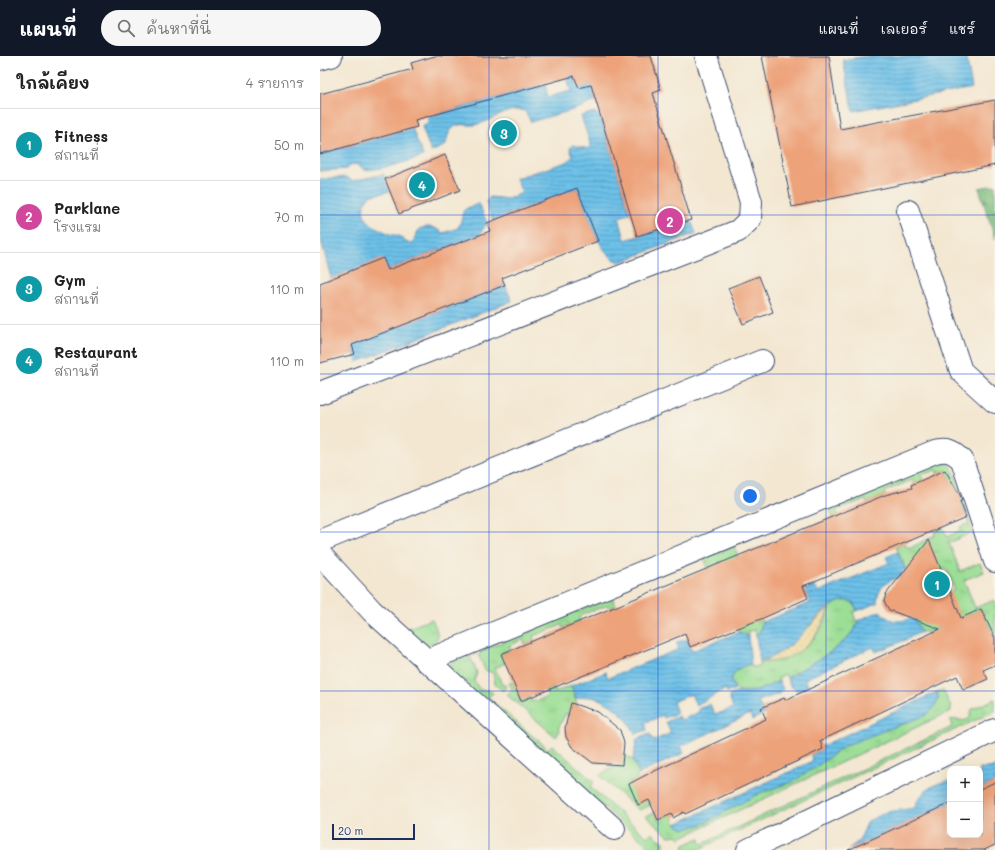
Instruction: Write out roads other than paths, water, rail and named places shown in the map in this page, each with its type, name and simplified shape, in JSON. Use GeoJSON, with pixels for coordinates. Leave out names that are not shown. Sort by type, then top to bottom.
{"type":"FeatureCollection","features":[{"type":"Feature","properties":{"kind":"street"},"geometry":{"type":"LineString","coordinates":[[320,59],[331,56]]}},
{"type":"Feature","properties":{"kind":"street"},"geometry":{"type":"LineString","coordinates":[[320,393],[738,231],[750,219],[752,202],[706,56]]}},
{"type":"Feature","properties":{"kind":"street"},"geometry":{"type":"LineString","coordinates":[[908,211],[961,372],[995,402]]}},
{"type":"Feature","properties":{"kind":"street"},"geometry":{"type":"LineString","coordinates":[[320,541],[762,361]]}},
{"type":"Feature","properties":{"kind":"street"},"geometry":{"type":"LineString","coordinates":[[426,661],[935,452],[944,450],[954,452],[962,460],[995,561]]}},
{"type":"Feature","properties":{"kind":"street"},"geometry":{"type":"LineString","coordinates":[[320,554],[372,611],[614,829]]}},
{"type":"Feature","properties":{"kind":"street"},"geometry":{"type":"LineString","coordinates":[[748,850],[995,730]]}},
{"type":"Feature","properties":{"kind":"water"},"geometry":{"type":"Polygon","coordinates":[[[561,56],[603,97],[577,109],[531,122],[525,111],[518,110],[505,112],[487,121],[474,125],[458,125],[455,126],[450,132],[446,145],[431,152],[422,127],[428,123],[427,117],[545,84],[548,97],[571,91],[561,56]]]}},
{"type":"Feature","properties":{"kind":"water"},"geometry":{"type":"Polygon","coordinates":[[[866,56],[966,56],[972,88],[853,111],[843,60],[866,56]]]}},
{"type":"Feature","properties":{"kind":"water"},"geometry":{"type":"Polygon","coordinates":[[[595,112],[602,121],[630,214],[619,217],[625,240],[691,221],[696,233],[620,262],[612,258],[605,251],[599,241],[588,219],[577,188],[493,221],[486,202],[490,197],[508,199],[522,193],[516,178],[567,162],[573,156],[570,149],[572,145],[589,149],[590,143],[581,116],[595,112]]]}},
{"type":"Feature","properties":{"kind":"water"},"geometry":{"type":"Polygon","coordinates":[[[412,128],[423,156],[386,167],[364,170],[359,165],[352,164],[346,169],[320,171],[320,155],[323,153],[412,128]]]}},
{"type":"Feature","properties":{"kind":"water"},"geometry":{"type":"Polygon","coordinates":[[[384,174],[390,191],[369,196],[363,210],[364,215],[371,224],[377,228],[399,236],[408,243],[412,244],[419,229],[431,227],[443,233],[458,228],[464,210],[479,204],[487,223],[479,235],[388,270],[384,332],[505,285],[512,301],[357,362],[349,331],[345,332],[320,236],[320,179],[347,177],[352,181],[384,174]]]}},
{"type":"Feature","properties":{"kind":"water"},"geometry":{"type":"Polygon","coordinates":[[[898,552],[907,573],[886,583],[880,591],[877,603],[857,611],[853,602],[844,601],[836,603],[820,614],[790,645],[778,654],[760,662],[756,635],[760,631],[762,622],[810,603],[804,590],[815,586],[818,592],[889,563],[886,557],[898,552]]]}},
{"type":"Feature","properties":{"kind":"water"},"geometry":{"type":"Polygon","coordinates":[[[880,611],[887,618],[896,621],[914,617],[921,632],[876,652],[873,647],[805,679],[808,686],[797,691],[794,687],[791,687],[787,678],[828,654],[837,647],[854,630],[859,620],[880,611]]]}},
{"type":"Feature","properties":{"kind":"water"},"geometry":{"type":"Polygon","coordinates":[[[739,632],[748,636],[751,664],[741,668],[734,674],[731,681],[735,689],[727,693],[726,689],[696,705],[691,694],[673,702],[677,713],[664,718],[663,715],[645,723],[647,730],[635,734],[626,719],[611,705],[593,697],[576,699],[571,686],[606,672],[608,678],[679,649],[676,642],[687,639],[692,651],[739,632]]]}},
{"type":"Feature","properties":{"kind":"water"},"geometry":{"type":"Polygon","coordinates":[[[779,681],[783,689],[781,693],[758,701],[764,714],[752,720],[750,714],[681,746],[684,753],[639,774],[633,760],[637,739],[650,734],[653,741],[671,733],[666,722],[679,716],[681,720],[699,712],[698,709],[710,704],[715,715],[733,708],[729,696],[738,692],[757,691],[779,681]]]}},
{"type":"Feature","properties":{"kind":"water"},"geometry":{"type":"Polygon","coordinates":[[[937,692],[935,706],[924,716],[846,745],[792,782],[760,793],[701,825],[684,829],[676,824],[813,761],[811,755],[823,749],[822,746],[937,692]]]}},
{"type":"Feature","properties":{"kind":"water"},"geometry":{"type":"Polygon","coordinates":[[[995,767],[995,782],[983,788],[983,769],[995,767]]]}},
{"type":"Feature","properties":{"kind":"water"},"geometry":{"type":"Polygon","coordinates":[[[947,782],[947,804],[849,850],[859,841],[868,821],[887,812],[915,808],[923,793],[933,786],[947,782]]]}},
{"type":"Feature","properties":{"kind":"place","name":"Gym"},"geometry":{"type":"Point","coordinates":[504,133]}},
{"type":"Feature","properties":{"kind":"place","name":"Restaurant"},"geometry":{"type":"Point","coordinates":[422,185]}},
{"type":"Feature","properties":{"kind":"place","name":"Parklane"},"geometry":{"type":"Point","coordinates":[670,221]}},
{"type":"Feature","properties":{"kind":"place","name":"Fitness"},"geometry":{"type":"Point","coordinates":[937,584]}}]}
